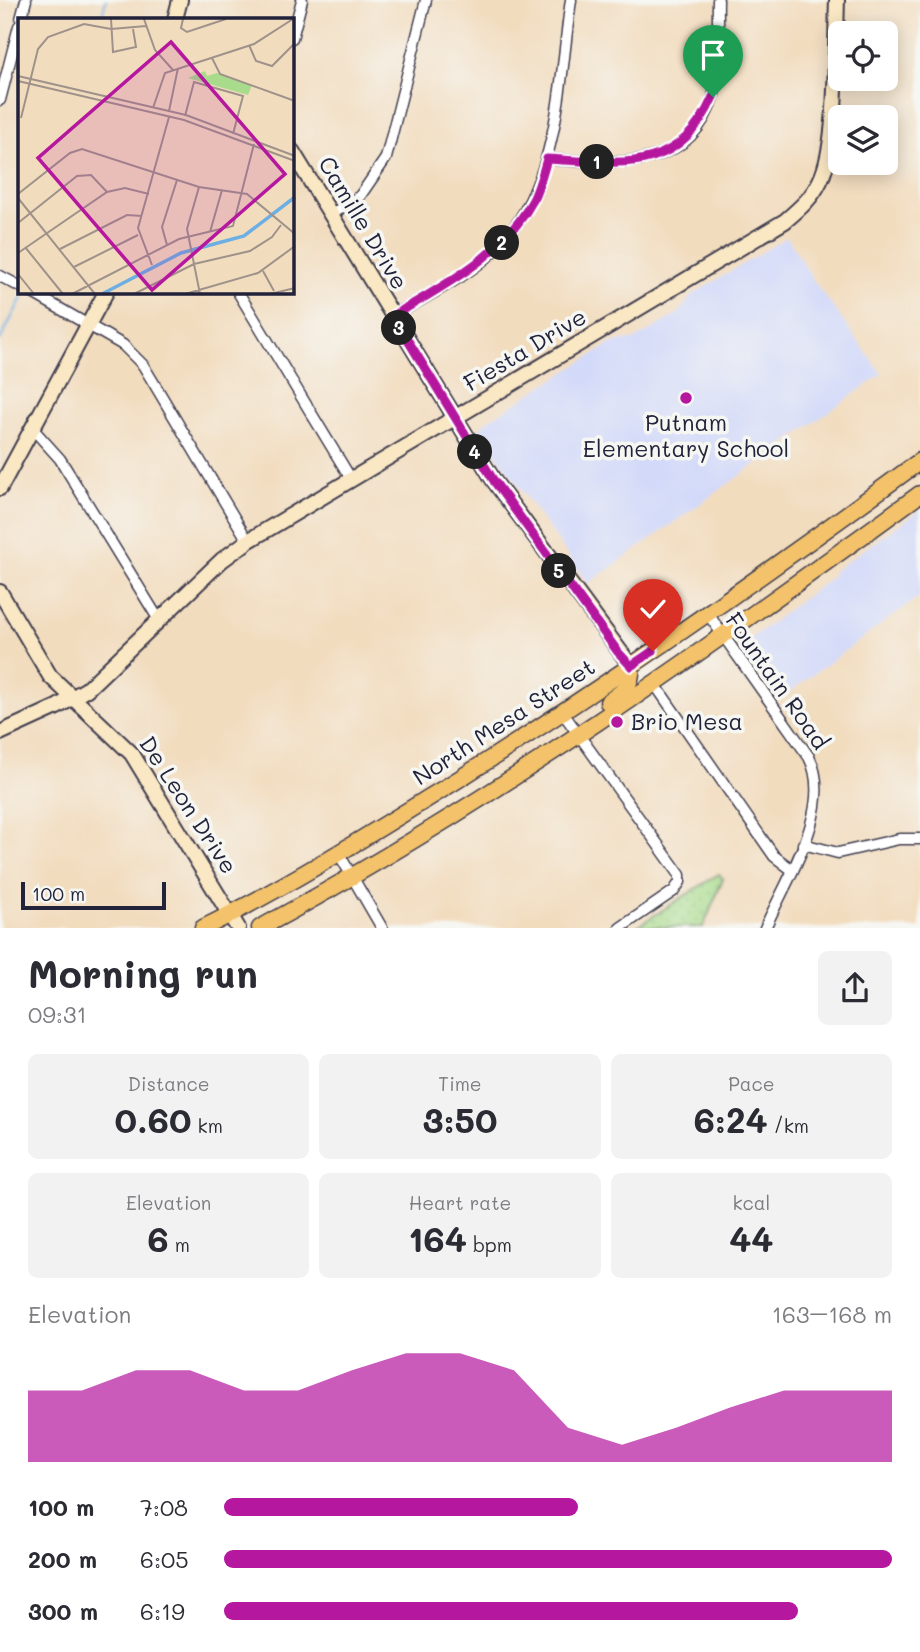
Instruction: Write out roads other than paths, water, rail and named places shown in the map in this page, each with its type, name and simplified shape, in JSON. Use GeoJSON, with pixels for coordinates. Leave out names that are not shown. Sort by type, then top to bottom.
{"type":"FeatureCollection","features":[{"type":"Feature","properties":{"kind":"main road","name":"North Mesa Street"},"geometry":{"type":"LineString","coordinates":[[203,928],[234,921],[563,712],[708,614],[920,461]]}},
{"type":"Feature","properties":{"kind":"main road"},"geometry":{"type":"LineString","coordinates":[[260,928],[352,877],[584,731],[722,636],[919,495],[903,474]]}},
{"type":"Feature","properties":{"kind":"main road"},"geometry":{"type":"LineString","coordinates":[[631,666],[659,680]]}},
{"type":"Feature","properties":{"kind":"main road"},"geometry":{"type":"LineString","coordinates":[[584,731],[591,714],[627,688],[632,678],[631,666]]}},
{"type":"Feature","properties":{"kind":"street"},"geometry":{"type":"LineString","coordinates":[[21,18],[26,0]]}},
{"type":"Feature","properties":{"kind":"street"},"geometry":{"type":"LineString","coordinates":[[175,18],[180,0]]}},
{"type":"Feature","properties":{"kind":"street"},"geometry":{"type":"LineString","coordinates":[[294,30],[302,0]]}},
{"type":"Feature","properties":{"kind":"street"},"geometry":{"type":"LineString","coordinates":[[332,214],[359,196],[386,158],[426,0]]}},
{"type":"Feature","properties":{"kind":"street"},"geometry":{"type":"LineString","coordinates":[[393,316],[476,266],[502,243],[533,200],[547,159],[571,0]]}},
{"type":"Feature","properties":{"kind":"street"},"geometry":{"type":"LineString","coordinates":[[547,159],[621,163],[646,161],[681,143],[706,114],[713,97],[718,0]]}},
{"type":"Feature","properties":{"kind":"street","name":"Fiesta Drive"},"geometry":{"type":"LineString","coordinates":[[0,733],[73,699],[87,689],[222,560],[248,541],[785,221],[803,206],[821,180],[831,145],[837,0]]}},
{"type":"Feature","properties":{"kind":"street"},"geometry":{"type":"LineString","coordinates":[[0,100],[18,30]]}},
{"type":"Feature","properties":{"kind":"street","name":"Camille Drive"},"geometry":{"type":"LineString","coordinates":[[294,154],[453,419],[494,481],[631,666]]}},
{"type":"Feature","properties":{"kind":"street"},"geometry":{"type":"LineString","coordinates":[[0,276],[18,285]]}},
{"type":"Feature","properties":{"kind":"street"},"geometry":{"type":"LineString","coordinates":[[33,294],[123,345],[143,365],[248,541]]}},
{"type":"Feature","properties":{"kind":"street"},"geometry":{"type":"LineString","coordinates":[[0,488],[105,294]]}},
{"type":"Feature","properties":{"kind":"street"},"geometry":{"type":"LineString","coordinates":[[239,294],[351,479]]}},
{"type":"Feature","properties":{"kind":"street"},"geometry":{"type":"LineString","coordinates":[[33,429],[60,459],[159,620]]}},
{"type":"Feature","properties":{"kind":"street","name":"De Leon Drive"},"geometry":{"type":"LineString","coordinates":[[1,596],[50,676],[132,754],[234,921]]}},
{"type":"Feature","properties":{"kind":"street","name":"Fountain Road"},"geometry":{"type":"LineString","coordinates":[[708,614],[813,766],[818,800],[803,844],[765,928]]}},
{"type":"Feature","properties":{"kind":"street"},"geometry":{"type":"LineString","coordinates":[[659,680],[775,856],[791,869]]}},
{"type":"Feature","properties":{"kind":"street"},"geometry":{"type":"LineString","coordinates":[[563,712],[584,731],[681,879],[674,891],[620,928]]}},
{"type":"Feature","properties":{"kind":"street"},"geometry":{"type":"LineString","coordinates":[[803,844],[838,853],[899,839],[920,839]]}},
{"type":"Feature","properties":{"kind":"street"},"geometry":{"type":"LineString","coordinates":[[339,854],[382,928]]}},
{"type":"Feature","properties":{"kind":"waterway"},"geometry":{"type":"LineString","coordinates":[[101,18],[106,0]]}},
{"type":"Feature","properties":{"kind":"waterway"},"geometry":{"type":"LineString","coordinates":[[0,340],[24,294]]}},
{"type":"Feature","properties":{"kind":"place","name":"Putnam Elementary School"},"geometry":{"type":"Point","coordinates":[686,398]}},
{"type":"Feature","properties":{"kind":"place","name":"Brio Mesa"},"geometry":{"type":"Point","coordinates":[617,722]}}]}
